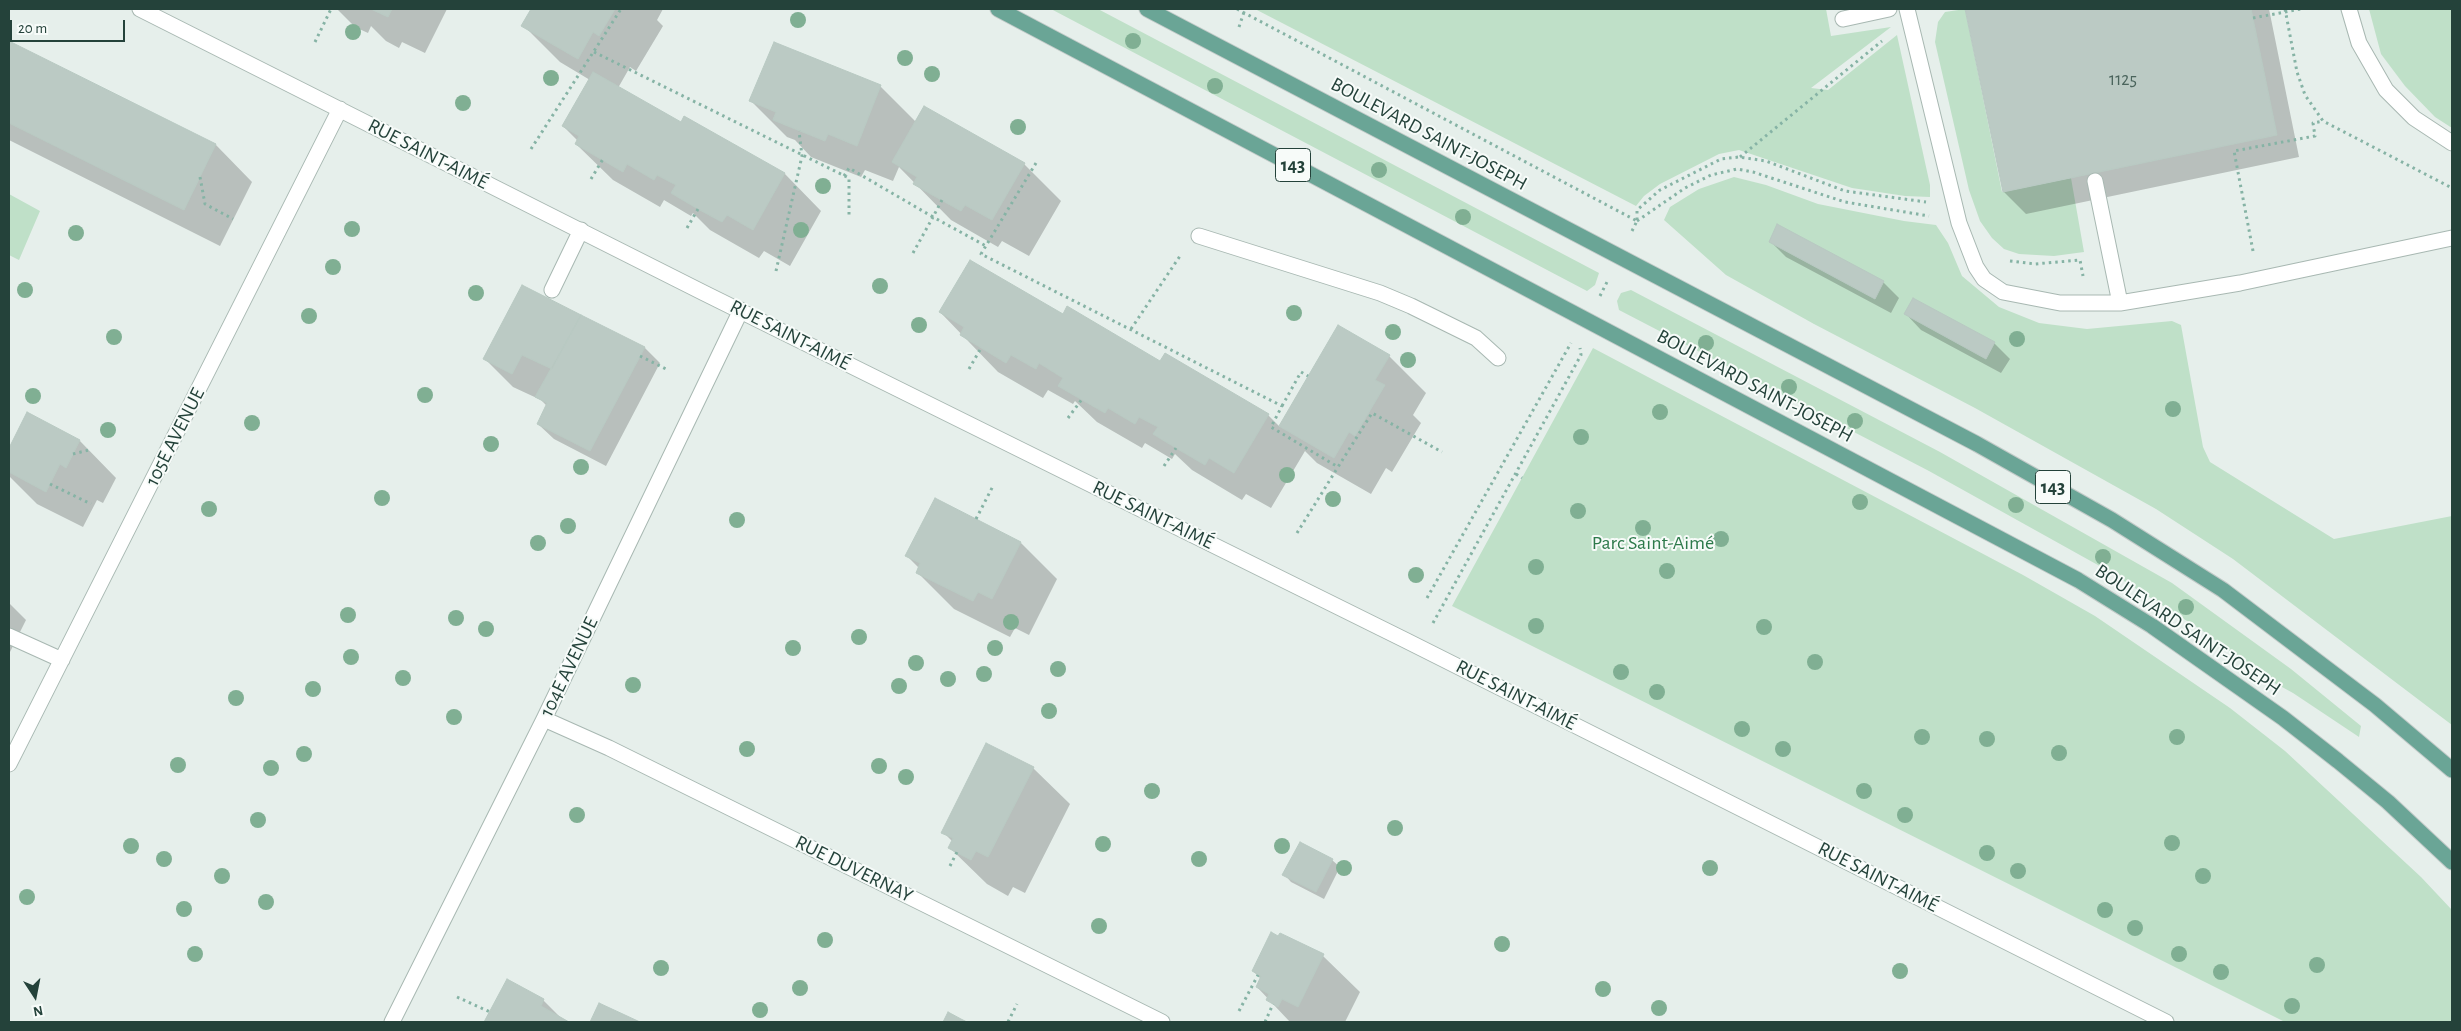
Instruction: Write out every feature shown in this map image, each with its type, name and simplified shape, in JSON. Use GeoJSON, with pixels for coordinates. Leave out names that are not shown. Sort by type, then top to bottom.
{"type":"FeatureCollection","features":[{"type":"Feature","properties":{"kind":"main road","name":"BOULEVARD SAINT-JOSEPH"},"geometry":{"type":"LineString","coordinates":[[998,9],[2078,580],[2152,626],[2291,724],[2388,802],[2452,862]]}},
{"type":"Feature","properties":{"kind":"main road","name":"BOULEVARD SAINT-JOSEPH"},"geometry":{"type":"LineString","coordinates":[[1147,9],[1977,444],[2112,520],[2223,590],[2375,705],[2452,770]]}},
{"type":"Feature","properties":{"kind":"street","name":"RUE SAINT-AIMÉ"},"geometry":{"type":"LineString","coordinates":[[140,9],[2166,1022]]}},
{"type":"Feature","properties":{"kind":"street"},"geometry":{"type":"LineString","coordinates":[[1843,19],[1889,9]]}},
{"type":"Feature","properties":{"kind":"street"},"geometry":{"type":"LineString","coordinates":[[1907,9],[1959,223],[1976,267],[1984,279],[2003,292],[2026,298],[2060,303],[2120,303],[2257,279],[2452,238]]}},
{"type":"Feature","properties":{"kind":"street"},"geometry":{"type":"LineString","coordinates":[[2349,9],[2359,43],[2386,90],[2414,118],[2452,143]]}},
{"type":"Feature","properties":{"kind":"street","name":"105E AVENUE"},"geometry":{"type":"LineString","coordinates":[[9,764],[340,109]]}},
{"type":"Feature","properties":{"kind":"street"},"geometry":{"type":"LineString","coordinates":[[2095,181],[2120,303]]}},
{"type":"Feature","properties":{"kind":"street"},"geometry":{"type":"LineString","coordinates":[[552,290],[581,230]]}},
{"type":"Feature","properties":{"kind":"street"},"geometry":{"type":"LineString","coordinates":[[1199,236],[1404,303],[1476,338],[1498,358]]}},
{"type":"Feature","properties":{"kind":"street","name":"104E AVENUE"},"geometry":{"type":"LineString","coordinates":[[392,1022],[544,719],[741,310]]}},
{"type":"Feature","properties":{"kind":"street"},"geometry":{"type":"LineString","coordinates":[[9,636],[62,660]]}},
{"type":"Feature","properties":{"kind":"street","name":"RUE DUVERNAY"},"geometry":{"type":"LineString","coordinates":[[544,719],[609,748],[1162,1022]]}},
{"type":"Feature","properties":{"kind":"path"},"geometry":{"type":"LineString","coordinates":[[315,42],[331,9]]}},
{"type":"Feature","properties":{"kind":"path"},"geometry":{"type":"LineString","coordinates":[[532,149],[594,52],[610,20],[621,9]]}},
{"type":"Feature","properties":{"kind":"path","name":"BOULEVARD SAINT-JOSEPH"},"geometry":{"type":"LineString","coordinates":[[1236,9],[1245,11],[1637,221]]}},
{"type":"Feature","properties":{"kind":"path"},"geometry":{"type":"LineString","coordinates":[[2253,18],[2286,10],[2301,9]]}},
{"type":"Feature","properties":{"kind":"path"},"geometry":{"type":"LineString","coordinates":[[2286,10],[2297,72],[2305,95],[2323,121],[2452,188]]}},
{"type":"Feature","properties":{"kind":"path"},"geometry":{"type":"LineString","coordinates":[[1239,26],[1245,11]]}},
{"type":"Feature","properties":{"kind":"path"},"geometry":{"type":"LineString","coordinates":[[1740,157],[1886,37]]}},
{"type":"Feature","properties":{"kind":"path"},"geometry":{"type":"LineString","coordinates":[[594,52],[848,178],[849,218]]}},
{"type":"Feature","properties":{"kind":"path"},"geometry":{"type":"LineString","coordinates":[[2257,279],[2234,151],[2315,136],[2313,123],[2323,121]]}},
{"type":"Feature","properties":{"kind":"path"},"geometry":{"type":"LineString","coordinates":[[776,272],[802,156],[799,131]]}},
{"type":"Feature","properties":{"kind":"path"},"geometry":{"type":"LineString","coordinates":[[1637,221],[1637,210],[1660,190],[1721,159],[1740,157],[1766,161],[1845,191],[1932,203]]}},
{"type":"Feature","properties":{"kind":"path"},"geometry":{"type":"LineString","coordinates":[[591,179],[603,159]]}},
{"type":"Feature","properties":{"kind":"path"},"geometry":{"type":"LineString","coordinates":[[1036,163],[981,254],[1282,406]]}},
{"type":"Feature","properties":{"kind":"path"},"geometry":{"type":"LineString","coordinates":[[844,176],[849,168],[986,246]]}},
{"type":"Feature","properties":{"kind":"path"},"geometry":{"type":"LineString","coordinates":[[1637,221],[1685,188],[1711,175],[1737,170],[1753,172],[1845,202],[1935,217],[1959,223]]}},
{"type":"Feature","properties":{"kind":"path"},"geometry":{"type":"LineString","coordinates":[[200,177],[205,204],[233,219]]}},
{"type":"Feature","properties":{"kind":"path"},"geometry":{"type":"LineString","coordinates":[[913,253],[942,200]]}},
{"type":"Feature","properties":{"kind":"path"},"geometry":{"type":"LineString","coordinates":[[688,228],[698,209]]}},
{"type":"Feature","properties":{"kind":"path"},"geometry":{"type":"LineString","coordinates":[[1131,329],[1184,249],[1199,236]]}},
{"type":"Feature","properties":{"kind":"path"},"geometry":{"type":"LineString","coordinates":[[2008,260],[2035,264],[2080,260]]}},
{"type":"Feature","properties":{"kind":"path"},"geometry":{"type":"LineString","coordinates":[[1599,299],[1609,278]]}},
{"type":"Feature","properties":{"kind":"path"},"geometry":{"type":"LineString","coordinates":[[1428,598],[1571,343],[1578,340],[1582,354],[1443,606]]}},
{"type":"Feature","properties":{"kind":"path"},"geometry":{"type":"LineString","coordinates":[[969,369],[980,348]]}},
{"type":"Feature","properties":{"kind":"path"},"geometry":{"type":"LineString","coordinates":[[640,356],[666,369]]}},
{"type":"Feature","properties":{"kind":"path"},"geometry":{"type":"LineString","coordinates":[[1308,376],[1301,372],[1271,427],[1338,467]]}},
{"type":"Feature","properties":{"kind":"path"},"geometry":{"type":"LineString","coordinates":[[1068,418],[1082,399]]}},
{"type":"Feature","properties":{"kind":"path"},"geometry":{"type":"LineString","coordinates":[[1297,533],[1370,413],[1442,452]]}},
{"type":"Feature","properties":{"kind":"path"},"geometry":{"type":"LineString","coordinates":[[1164,466],[1176,448]]}},
{"type":"Feature","properties":{"kind":"path"},"geometry":{"type":"LineString","coordinates":[[74,454],[89,450]]}},
{"type":"Feature","properties":{"kind":"path"},"geometry":{"type":"LineString","coordinates":[[1516,474],[1522,478]]}},
{"type":"Feature","properties":{"kind":"path"},"geometry":{"type":"LineString","coordinates":[[50,484],[90,504]]}},
{"type":"Feature","properties":{"kind":"path"},"geometry":{"type":"LineString","coordinates":[[976,519],[993,486]]}},
{"type":"Feature","properties":{"kind":"path"},"geometry":{"type":"LineString","coordinates":[[950,866],[957,852]]}},
{"type":"Feature","properties":{"kind":"path"},"geometry":{"type":"LineString","coordinates":[[1239,1010],[1258,974]]}},
{"type":"Feature","properties":{"kind":"path"},"geometry":{"type":"LineString","coordinates":[[457,997],[490,1012]]}},
{"type":"Feature","properties":{"kind":"path"},"geometry":{"type":"LineString","coordinates":[[1008,1022],[1017,1004]]}},
{"type":"Feature","properties":{"kind":"path"},"geometry":{"type":"LineString","coordinates":[[1265,1022],[1273,1004]]}},
{"type":"Feature","properties":{"kind":"green space"},"geometry":{"type":"Polygon","coordinates":[[[1051,9],[1098,9],[1599,273],[1595,285],[1587,291],[1051,9]]]}},
{"type":"Feature","properties":{"kind":"green space"},"geometry":{"type":"Polygon","coordinates":[[[1255,9],[1826,9],[1831,36],[1891,27],[1811,88],[1828,90],[1897,35],[1930,185],[1930,197],[1905,196],[1852,188],[1739,150],[1719,154],[1660,184],[1644,196],[1636,206],[1255,9]]]}},
{"type":"Feature","properties":{"kind":"green space"},"geometry":{"type":"Polygon","coordinates":[[[1965,9],[2002,192],[2071,178],[2084,252],[2054,256],[2019,254],[2004,249],[1992,238],[1980,221],[1969,190],[1935,42],[1938,22],[1945,12],[1965,9]]]}},
{"type":"Feature","properties":{"kind":"green space"},"geometry":{"type":"Polygon","coordinates":[[[2369,9],[2452,9],[2452,128],[2435,117],[2405,86],[2381,54],[2369,9]]]}},
{"type":"Feature","properties":{"kind":"green space"},"geometry":{"type":"Polygon","coordinates":[[[1734,177],[1766,185],[1818,204],[1904,221],[1936,225],[1948,243],[1962,276],[1999,307],[2039,323],[2087,329],[2172,321],[2181,325],[2203,447],[2210,462],[2334,539],[2452,516],[2452,725],[2233,559],[2156,509],[1975,408],[1814,324],[1726,275],[1664,220],[1670,207],[1699,189],[1734,177]]]}},
{"type":"Feature","properties":{"kind":"green space"},"geometry":{"type":"Polygon","coordinates":[[[9,194],[40,211],[19,260],[9,255],[9,194]]]}},
{"type":"Feature","properties":{"kind":"green space"},"geometry":{"type":"Polygon","coordinates":[[[1631,290],[1940,452],[2172,583],[2291,669],[2361,726],[2359,737],[2293,693],[2260,675],[2206,633],[2105,569],[1929,471],[1619,310],[1617,301],[1621,293],[1631,290]]]}},
{"type":"Feature","properties":{"kind":"green space","name":"Parc Saint-Aimé"},"geometry":{"type":"Polygon","coordinates":[[[1593,348],[2023,575],[2095,616],[2230,708],[2285,751],[2421,877],[2452,910],[2452,1022],[2285,1022],[1452,606],[1593,348]]]}},
{"type":"Feature","properties":{"kind":"building"},"geometry":{"type":"Polygon","coordinates":[[[371,9],[392,9],[388,17],[371,9]]]}},
{"type":"Feature","properties":{"kind":"building"},"geometry":{"type":"Polygon","coordinates":[[[531,9],[615,9],[599,36],[593,32],[578,59],[521,26],[531,9]]]}},
{"type":"Feature","properties":{"kind":"building"},"geometry":{"type":"Polygon","coordinates":[[[1965,9],[2251,9],[2277,135],[2003,192],[1965,9]]]}},
{"type":"Feature","properties":{"kind":"building"},"geometry":{"type":"Polygon","coordinates":[[[9,41],[216,144],[184,210],[9,123],[9,41]]]}},
{"type":"Feature","properties":{"kind":"building"},"geometry":{"type":"Polygon","coordinates":[[[774,42],[881,85],[857,146],[828,134],[825,141],[773,120],[776,112],[749,101],[774,42]]]}},
{"type":"Feature","properties":{"kind":"building"},"geometry":{"type":"Polygon","coordinates":[[[593,72],[681,122],[684,116],[785,173],[753,230],[727,215],[722,222],[698,209],[671,193],[676,185],[657,175],[654,180],[627,164],[623,172],[575,144],[579,136],[562,126],[593,72]]]}},
{"type":"Feature","properties":{"kind":"building"},"geometry":{"type":"Polygon","coordinates":[[[924,106],[1025,163],[992,220],[965,205],[961,211],[913,184],[917,177],[892,162],[924,106]]]}},
{"type":"Feature","properties":{"kind":"building"},"geometry":{"type":"Polygon","coordinates":[[[1777,224],[1884,281],[1875,299],[1769,242],[1777,224]]]}},
{"type":"Feature","properties":{"kind":"building"},"geometry":{"type":"Polygon","coordinates":[[[970,260],[1063,314],[1067,306],[1160,361],[1165,353],[1269,414],[1234,473],[1209,458],[1205,465],[1176,448],[1153,434],[1158,427],[1139,417],[1135,424],[1108,408],[1105,413],[1058,386],[1063,378],[1039,363],[1036,369],[1011,355],[1006,363],[960,335],[964,327],[939,312],[970,260]]]}},
{"type":"Feature","properties":{"kind":"building"},"geometry":{"type":"Polygon","coordinates":[[[522,285],[581,315],[552,369],[522,355],[512,374],[483,359],[522,285]]]}},
{"type":"Feature","properties":{"kind":"building"},"geometry":{"type":"Polygon","coordinates":[[[1913,298],[1995,342],[1986,359],[1904,314],[1913,298]]]}},
{"type":"Feature","properties":{"kind":"building"},"geometry":{"type":"Polygon","coordinates":[[[581,315],[645,347],[590,451],[537,424],[547,403],[535,397],[581,315]]]}},
{"type":"Feature","properties":{"kind":"building"},"geometry":{"type":"Polygon","coordinates":[[[1338,325],[1390,355],[1375,380],[1385,385],[1355,436],[1349,432],[1334,458],[1279,426],[1338,325]]]}},
{"type":"Feature","properties":{"kind":"building"},"geometry":{"type":"Polygon","coordinates":[[[27,412],[80,440],[66,468],[60,464],[46,492],[9,472],[9,448],[27,412]]]}},
{"type":"Feature","properties":{"kind":"building"},"geometry":{"type":"Polygon","coordinates":[[[935,498],[1021,542],[992,599],[978,592],[973,601],[916,573],[920,563],[905,556],[935,498]]]}},
{"type":"Feature","properties":{"kind":"building"},"geometry":{"type":"Polygon","coordinates":[[[986,743],[1034,767],[988,857],[976,851],[971,860],[948,848],[953,838],[941,833],[986,743]]]}},
{"type":"Feature","properties":{"kind":"building"},"geometry":{"type":"Polygon","coordinates":[[[1300,842],[1333,859],[1316,892],[1282,875],[1300,842]]]}},
{"type":"Feature","properties":{"kind":"building"},"geometry":{"type":"Polygon","coordinates":[[[1271,932],[1278,936],[1280,933],[1324,954],[1298,1007],[1282,999],[1278,1007],[1266,1000],[1269,994],[1256,987],[1261,976],[1252,971],[1271,932]]]}},
{"type":"Feature","properties":{"kind":"building"},"geometry":{"type":"Polygon","coordinates":[[[507,979],[544,999],[541,1006],[569,1022],[484,1022],[507,979]]]}},
{"type":"Feature","properties":{"kind":"building"},"geometry":{"type":"Polygon","coordinates":[[[599,1003],[640,1022],[590,1022],[599,1003]]]}},
{"type":"Feature","properties":{"kind":"building"},"geometry":{"type":"Polygon","coordinates":[[[948,1012],[961,1019],[967,1022],[943,1022],[948,1012]]]}}]}
